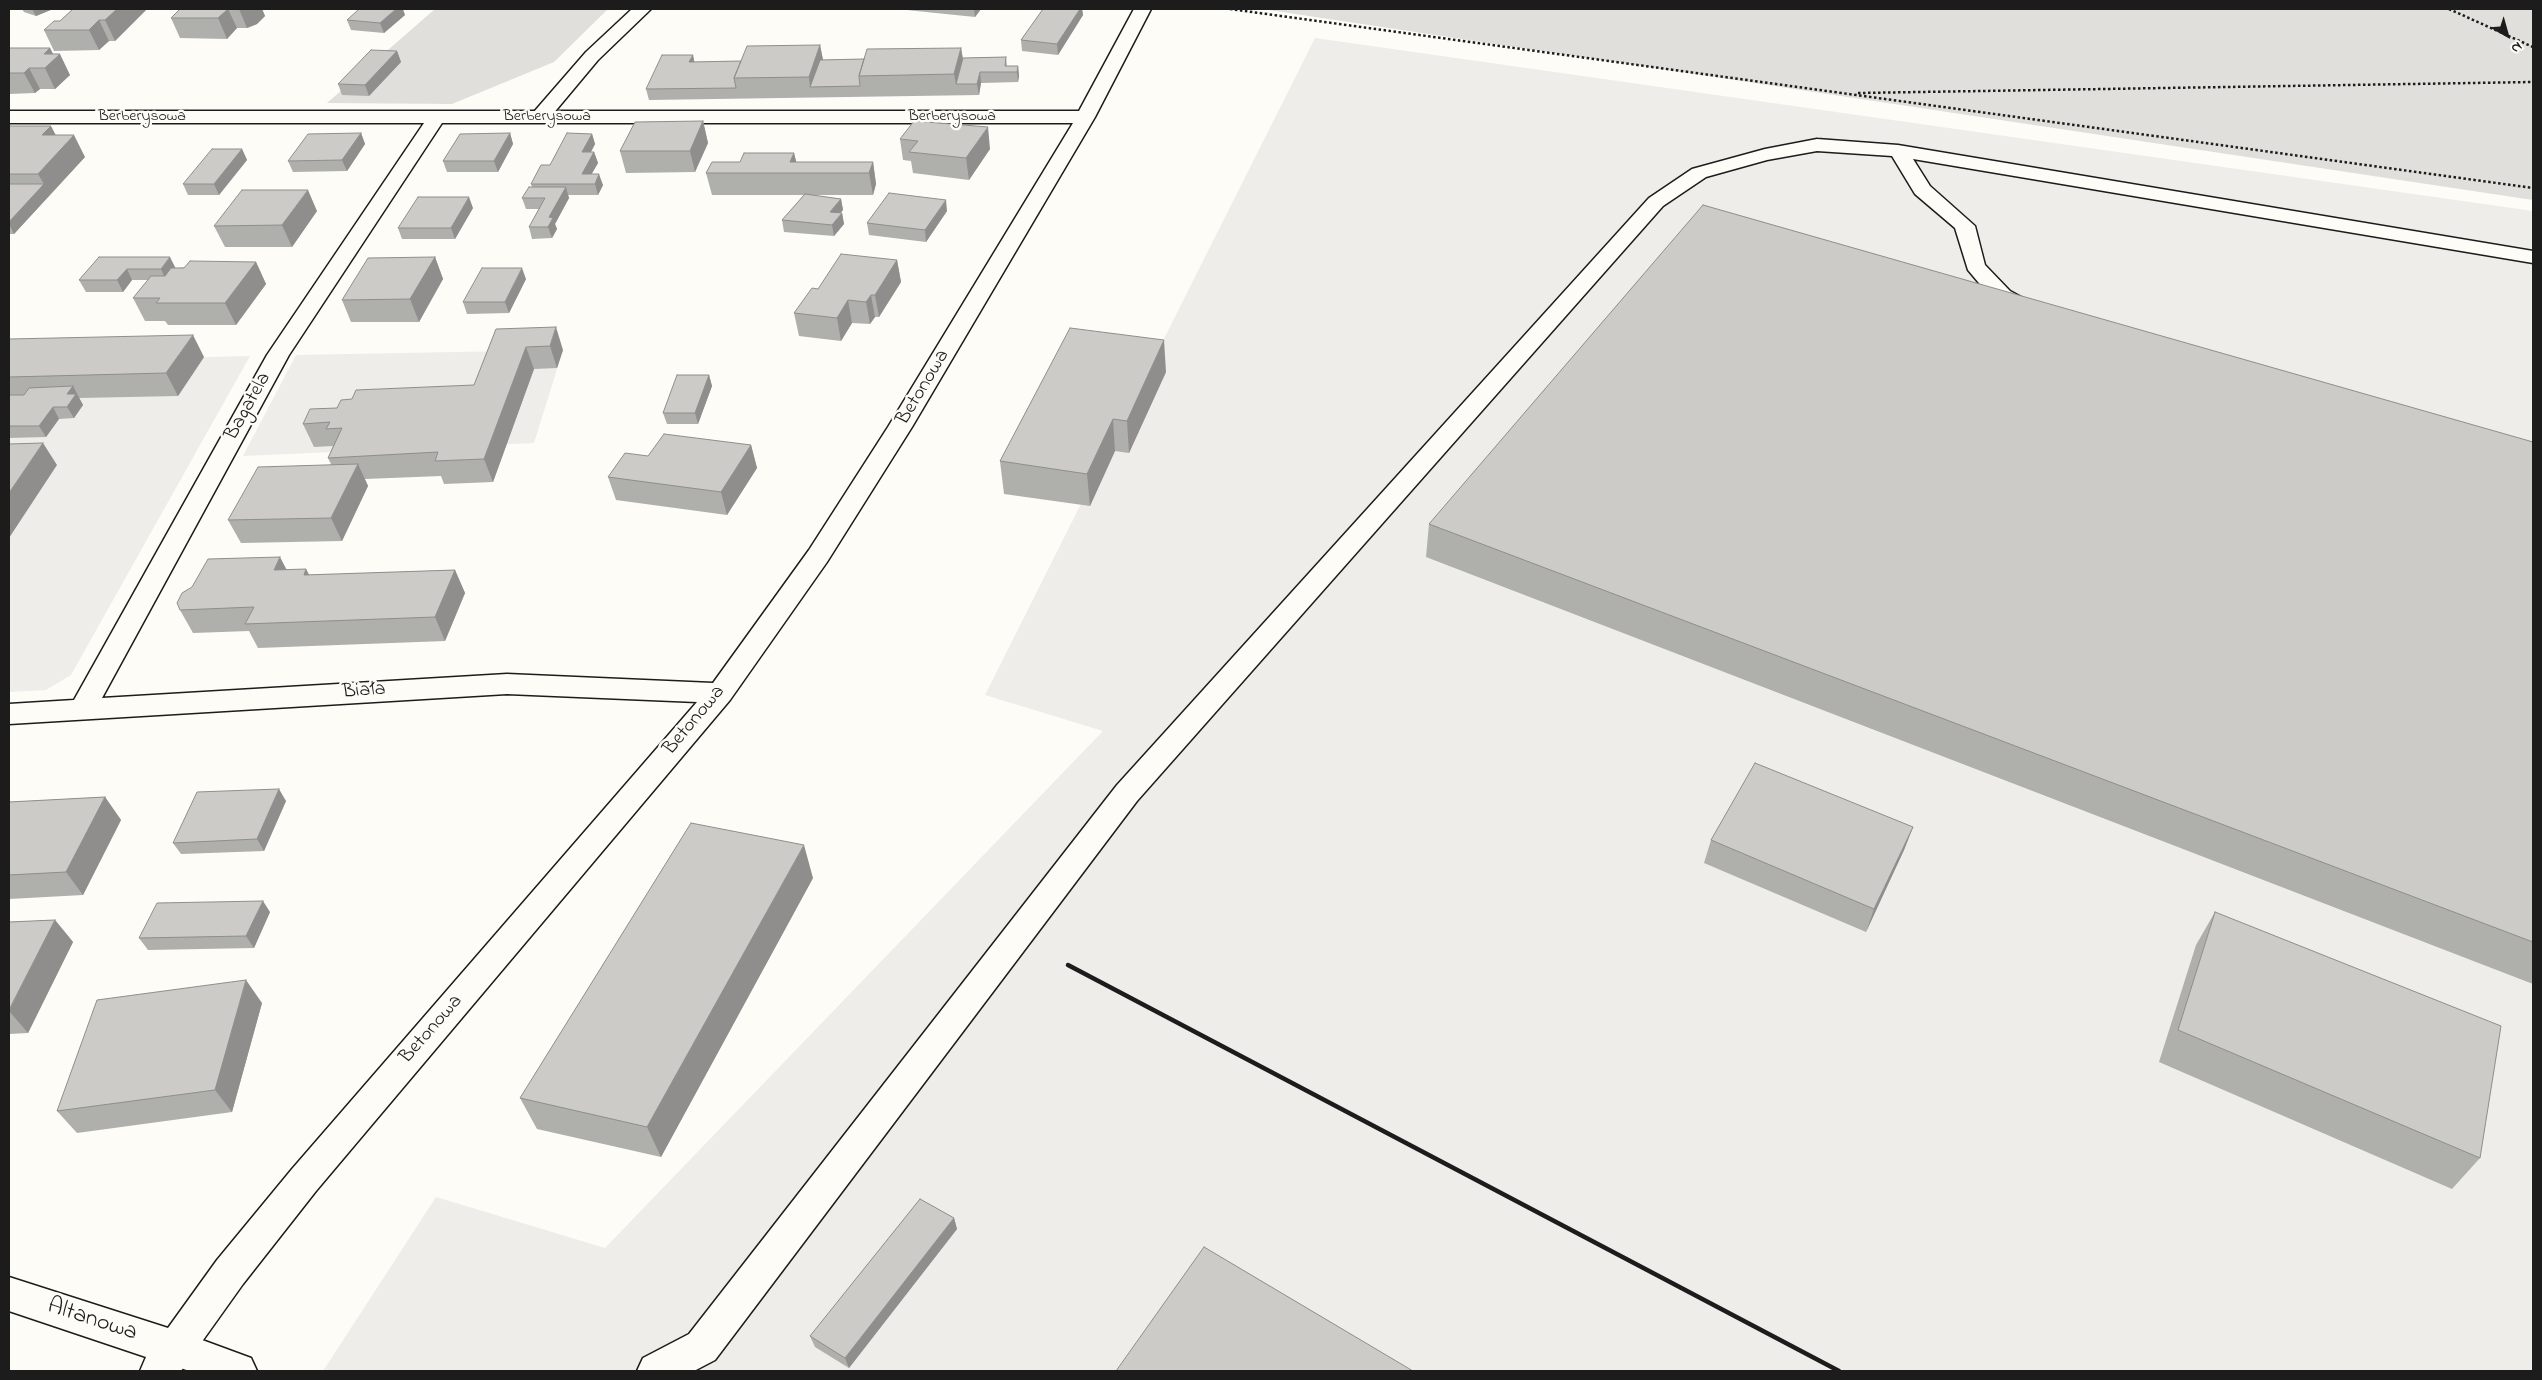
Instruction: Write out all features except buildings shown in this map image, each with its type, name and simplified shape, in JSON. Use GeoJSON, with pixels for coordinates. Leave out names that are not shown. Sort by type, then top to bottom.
{"type":"FeatureCollection","features":[{"type":"Feature","properties":{"kind":"street"},"geometry":{"type":"LineString","coordinates":[[540,117],[625,22],[642,9]]}},
{"type":"Feature","properties":{"kind":"street","name":"Betonowa"},"geometry":{"type":"LineString","coordinates":[[167,1359],[230,1272],[304,1180],[720,693],[818,556],[900,427],[1086,117],[1142,9]]}},
{"type":"Feature","properties":{"kind":"street","name":"Berberysowa"},"geometry":{"type":"LineString","coordinates":[[9,117],[1086,117]]}},
{"type":"Feature","properties":{"kind":"street","name":"Bagatela"},"geometry":{"type":"LineString","coordinates":[[82,710],[278,355],[436,118]]}},
{"type":"Feature","properties":{"kind":"street"},"geometry":{"type":"LineString","coordinates":[[656,1371],[702,1347],[1127,793],[1656,202],[1700,172],[1765,154],[1817,145],[1898,151],[2533,257]]}},
{"type":"Feature","properties":{"kind":"street"},"geometry":{"type":"LineString","coordinates":[[1898,151],[1922,190],[1965,226],[1976,266],[1982,274],[2002,296],[2044,318]]}},
{"type":"Feature","properties":{"kind":"street","name":"Biała"},"geometry":{"type":"LineString","coordinates":[[9,714],[507,684],[720,693]]}},
{"type":"Feature","properties":{"kind":"street","name":"Altanowa"},"geometry":{"type":"LineString","coordinates":[[9,1294],[167,1359],[238,1371]]}},
{"type":"Feature","properties":{"kind":"path"},"geometry":{"type":"LineString","coordinates":[[1230,9],[2533,188]]}},
{"type":"Feature","properties":{"kind":"path"},"geometry":{"type":"LineString","coordinates":[[2449,9],[2533,47]]}},
{"type":"Feature","properties":{"kind":"path"},"geometry":{"type":"LineString","coordinates":[[1848,94],[2533,82]]}},
{"type":"Feature","properties":{"kind":"shaded area"},"geometry":{"type":"Polygon","coordinates":[[[435,9],[608,9],[554,62],[452,104],[327,103],[435,9]]]}},
{"type":"Feature","properties":{"kind":"shaded area"},"geometry":{"type":"Polygon","coordinates":[[[1262,9],[2533,9],[2533,200],[1262,9]]]}},
{"type":"Feature","properties":{"kind":"shaded area"},"geometry":{"type":"Polygon","coordinates":[[[1315,38],[2533,211],[2533,1371],[323,1371],[436,1197],[605,1248],[1103,731],[985,695],[1315,38]]]}},
{"type":"Feature","properties":{"kind":"shaded area"},"geometry":{"type":"Polygon","coordinates":[[[563,350],[534,443],[243,456],[296,355],[563,350]]]}},
{"type":"Feature","properties":{"kind":"shaded area"},"geometry":{"type":"Polygon","coordinates":[[[250,356],[71,675],[46,690],[9,692],[9,362],[250,356]]]}},
{"type":"Feature","properties":{"kind":"railway"},"geometry":{"type":"LineString","coordinates":[[1068,965],[1839,1371]]}}]}
